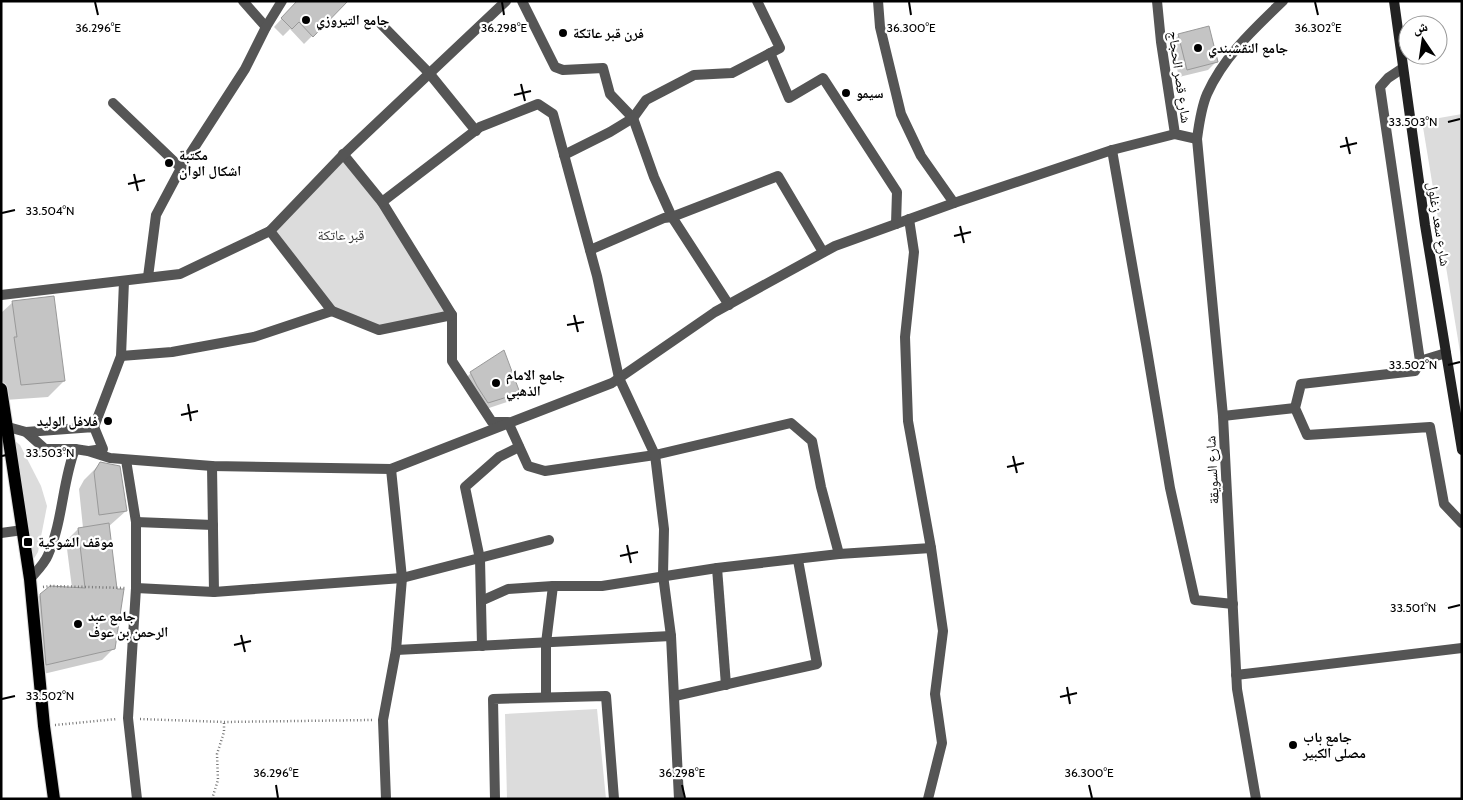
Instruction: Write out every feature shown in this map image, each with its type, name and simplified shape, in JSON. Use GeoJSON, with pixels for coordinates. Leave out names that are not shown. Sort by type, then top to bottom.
{"type":"FeatureCollection","features":[{"type":"Feature","properties":{"kind":"main road","name":"شارع سعد زغلول"},"geometry":{"type":"LineString","coordinates":[[1394,1],[1425,226],[1462,450]]}},
{"type":"Feature","properties":{"kind":"main road"},"geometry":{"type":"LineString","coordinates":[[1,389],[30,584],[44,726],[54,799]]}},
{"type":"Feature","properties":{"kind":"street"},"geometry":{"type":"LineString","coordinates":[[243,1],[266,27]]}},
{"type":"Feature","properties":{"kind":"street"},"geometry":{"type":"LineString","coordinates":[[148,278],[156,215],[181,168],[245,69],[266,27],[282,1]]}},
{"type":"Feature","properties":{"kind":"street"},"geometry":{"type":"LineString","coordinates":[[522,1],[555,67],[563,70],[603,68],[610,94],[633,118],[654,177],[672,217],[729,305]]}},
{"type":"Feature","properties":{"kind":"street"},"geometry":{"type":"LineString","coordinates":[[564,155],[633,118],[646,100],[694,75],[732,73],[780,48],[757,1]]}},
{"type":"Feature","properties":{"kind":"street"},"geometry":{"type":"LineString","coordinates":[[878,1],[880,27],[901,114],[921,156],[954,203]]}},
{"type":"Feature","properties":{"kind":"street","name":"شارع قصر الحجاج"},"geometry":{"type":"LineString","coordinates":[[1157,1],[1174,134],[1197,139]]}},
{"type":"Feature","properties":{"kind":"street","name":"شارع السويقة"},"geometry":{"type":"LineString","coordinates":[[1256,799],[1236,675],[1223,416],[1197,139],[1200,116],[1207,94],[1221,69],[1240,43],[1283,1]]}},
{"type":"Feature","properties":{"kind":"street"},"geometry":{"type":"LineString","coordinates":[[1,295],[180,274],[270,231],[343,154],[501,3]]}},
{"type":"Feature","properties":{"kind":"street"},"geometry":{"type":"LineString","coordinates":[[380,24],[429,73],[476,131]]}},
{"type":"Feature","properties":{"kind":"street"},"geometry":{"type":"LineString","coordinates":[[770,53],[789,98],[823,78],[897,192],[896,224]]}},
{"type":"Feature","properties":{"kind":"street"},"geometry":{"type":"LineString","coordinates":[[1403,68],[1388,78],[1380,87],[1420,361],[1415,371],[1301,384],[1295,408],[1306,435],[1430,427],[1444,504],[1462,523]]}},
{"type":"Feature","properties":{"kind":"street"},"geometry":{"type":"LineString","coordinates":[[113,103],[181,168]]}},
{"type":"Feature","properties":{"kind":"street"},"geometry":{"type":"LineString","coordinates":[[382,202],[480,127],[538,104],[553,114],[590,250],[619,378],[655,455],[664,529],[663,575],[671,636],[679,799]]}},
{"type":"Feature","properties":{"kind":"street"},"geometry":{"type":"LineString","coordinates":[[26,432],[45,450],[75,449],[126,460],[212,466],[391,469],[612,383],[716,312],[835,246],[954,203],[1112,150],[1174,134]]}},
{"type":"Feature","properties":{"kind":"street"},"geometry":{"type":"LineString","coordinates":[[1112,150],[1170,488],[1196,600],[1233,604]]}},
{"type":"Feature","properties":{"kind":"street"},"geometry":{"type":"LineString","coordinates":[[343,154],[382,202],[452,315],[452,361],[492,422],[508,422]]}},
{"type":"Feature","properties":{"kind":"street"},"geometry":{"type":"LineString","coordinates":[[590,250],[664,218],[672,217],[778,176],[823,252]]}},
{"type":"Feature","properties":{"kind":"street"},"geometry":{"type":"LineString","coordinates":[[909,219],[914,252],[905,337],[908,421],[931,548],[943,631],[935,694],[942,743],[928,799]]}},
{"type":"Feature","properties":{"kind":"street"},"geometry":{"type":"LineString","coordinates":[[270,231],[332,311],[379,330],[452,315]]}},
{"type":"Feature","properties":{"kind":"street"},"geometry":{"type":"LineString","coordinates":[[88,451],[103,449],[94,427],[121,356],[124,282]]}},
{"type":"Feature","properties":{"kind":"street"},"geometry":{"type":"LineString","coordinates":[[121,356],[172,352],[254,336],[332,311]]}},
{"type":"Feature","properties":{"kind":"street"},"geometry":{"type":"LineString","coordinates":[[1420,361],[1446,353]]}},
{"type":"Feature","properties":{"kind":"street"},"geometry":{"type":"LineString","coordinates":[[1223,416],[1295,408]]}},
{"type":"Feature","properties":{"kind":"street"},"geometry":{"type":"LineString","coordinates":[[508,422],[528,466],[545,471],[655,455],[791,423],[812,441],[821,487],[839,554]]}},
{"type":"Feature","properties":{"kind":"street"},"geometry":{"type":"LineString","coordinates":[[8,427],[26,432],[94,427]]}},
{"type":"Feature","properties":{"kind":"street"},"geometry":{"type":"LineString","coordinates":[[482,646],[480,559],[465,487],[499,457],[519,447]]}},
{"type":"Feature","properties":{"kind":"street"},"geometry":{"type":"LineString","coordinates":[[30,584],[48,556],[59,516],[66,476],[75,449]]}},
{"type":"Feature","properties":{"kind":"street"},"geometry":{"type":"LineString","coordinates":[[126,460],[136,522],[136,588],[128,718],[137,799]]}},
{"type":"Feature","properties":{"kind":"street"},"geometry":{"type":"LineString","coordinates":[[212,466],[214,592]]}},
{"type":"Feature","properties":{"kind":"street"},"geometry":{"type":"LineString","coordinates":[[386,799],[383,720],[396,650],[402,578],[391,469]]}},
{"type":"Feature","properties":{"kind":"street"},"geometry":{"type":"LineString","coordinates":[[136,522],[213,525]]}},
{"type":"Feature","properties":{"kind":"street"},"geometry":{"type":"LineString","coordinates":[[1,533],[22,530]]}},
{"type":"Feature","properties":{"kind":"street"},"geometry":{"type":"LineString","coordinates":[[136,588],[214,592],[402,578],[549,540]]}},
{"type":"Feature","properties":{"kind":"street"},"geometry":{"type":"LineString","coordinates":[[481,601],[508,589],[553,586],[602,586],[717,568],[839,554],[931,548]]}},
{"type":"Feature","properties":{"kind":"street"},"geometry":{"type":"LineString","coordinates":[[675,696],[817,664],[798,560]]}},
{"type":"Feature","properties":{"kind":"street"},"geometry":{"type":"LineString","coordinates":[[717,568],[726,685]]}},
{"type":"Feature","properties":{"kind":"street"},"geometry":{"type":"LineString","coordinates":[[546,697],[546,643],[553,586]]}},
{"type":"Feature","properties":{"kind":"street"},"geometry":{"type":"LineString","coordinates":[[396,650],[671,636]]}},
{"type":"Feature","properties":{"kind":"street"},"geometry":{"type":"LineString","coordinates":[[1236,675],[1462,648]]}},
{"type":"Feature","properties":{"kind":"street"},"geometry":{"type":"LineString","coordinates":[[495,799],[492,699],[606,696],[614,799]]}},
{"type":"Feature","properties":{"kind":"path"},"geometry":{"type":"LineString","coordinates":[[30,584],[136,588]]}},
{"type":"Feature","properties":{"kind":"path"},"geometry":{"type":"LineString","coordinates":[[44,726],[128,718],[224,722],[383,720]]}},
{"type":"Feature","properties":{"kind":"path"},"geometry":{"type":"LineString","coordinates":[[212,799],[218,780],[217,754],[224,732],[224,722]]}},
{"type":"Feature","properties":{"kind":"green space"},"geometry":{"type":"Polygon","coordinates":[[[1462,114],[1462,364],[1422,121],[1462,114]]]}},
{"type":"Feature","properties":{"kind":"green space","name":"قبر عاتكة"},"geometry":{"type":"Polygon","coordinates":[[[341,157],[382,202],[448,316],[379,330],[332,311],[272,229],[341,157]]]}},
{"type":"Feature","properties":{"kind":"green space"},"geometry":{"type":"Polygon","coordinates":[[[9,436],[20,445],[41,486],[47,506],[38,552],[28,568],[9,436]]]}},
{"type":"Feature","properties":{"kind":"green space"},"geometry":{"type":"Polygon","coordinates":[[[597,709],[606,799],[507,799],[505,714],[597,709]]]}},
{"type":"Feature","properties":{"kind":"building","name":"جامع التيروزي"},"geometry":{"type":"Polygon","coordinates":[[[297,1],[348,1],[313,37],[299,22],[292,29],[281,18],[297,1]]]}},
{"type":"Feature","properties":{"kind":"building","name":"جامع النقشبندي"},"geometry":{"type":"Polygon","coordinates":[[[1209,26],[1218,62],[1187,70],[1178,34],[1209,26]]]}},
{"type":"Feature","properties":{"kind":"building"},"geometry":{"type":"Polygon","coordinates":[[[54,296],[65,381],[21,385],[14,337],[17,337],[12,301],[54,296]]]}},
{"type":"Feature","properties":{"kind":"building","name":"جامع الامام الذهبي"},"geometry":{"type":"Polygon","coordinates":[[[504,350],[520,393],[488,403],[470,372],[504,350]]]}},
{"type":"Feature","properties":{"kind":"building"},"geometry":{"type":"Polygon","coordinates":[[[100,462],[120,466],[127,511],[99,515],[94,472],[100,462]]]}},
{"type":"Feature","properties":{"kind":"building","name":"جامع عبد الرحمن بن عوف"},"geometry":{"type":"Polygon","coordinates":[[[109,523],[117,589],[124,589],[115,649],[46,665],[40,594],[50,586],[85,588],[78,528],[109,523]]]}},
{"type":"Feature","properties":{"kind":"place","name":"جامع التيروزي"},"geometry":{"type":"Point","coordinates":[306,20]}},
{"type":"Feature","properties":{"kind":"place","name":"فرن قبر عاتكة"},"geometry":{"type":"Point","coordinates":[563,33]}},
{"type":"Feature","properties":{"kind":"place","name":"جامع النقشبندي"},"geometry":{"type":"Point","coordinates":[1198,48]}},
{"type":"Feature","properties":{"kind":"place","name":"سيمو"},"geometry":{"type":"Point","coordinates":[846,93]}},
{"type":"Feature","properties":{"kind":"place","name":"مكتبة اشكال الوان"},"geometry":{"type":"Point","coordinates":[169,163]}},
{"type":"Feature","properties":{"kind":"place","name":"جامع الامام الذهبي"},"geometry":{"type":"Point","coordinates":[496,383]}},
{"type":"Feature","properties":{"kind":"place","name":"فلافل الوليد"},"geometry":{"type":"Point","coordinates":[108,421]}},
{"type":"Feature","properties":{"kind":"place","name":"موقف الشوكية"},"geometry":{"type":"Point","coordinates":[28,542]}},
{"type":"Feature","properties":{"kind":"place","name":"جامع عبد الرحمن بن عوف"},"geometry":{"type":"Point","coordinates":[78,624]}},
{"type":"Feature","properties":{"kind":"place","name":"جامع باب مصلى الكبير"},"geometry":{"type":"Point","coordinates":[1293,745]}}]}
